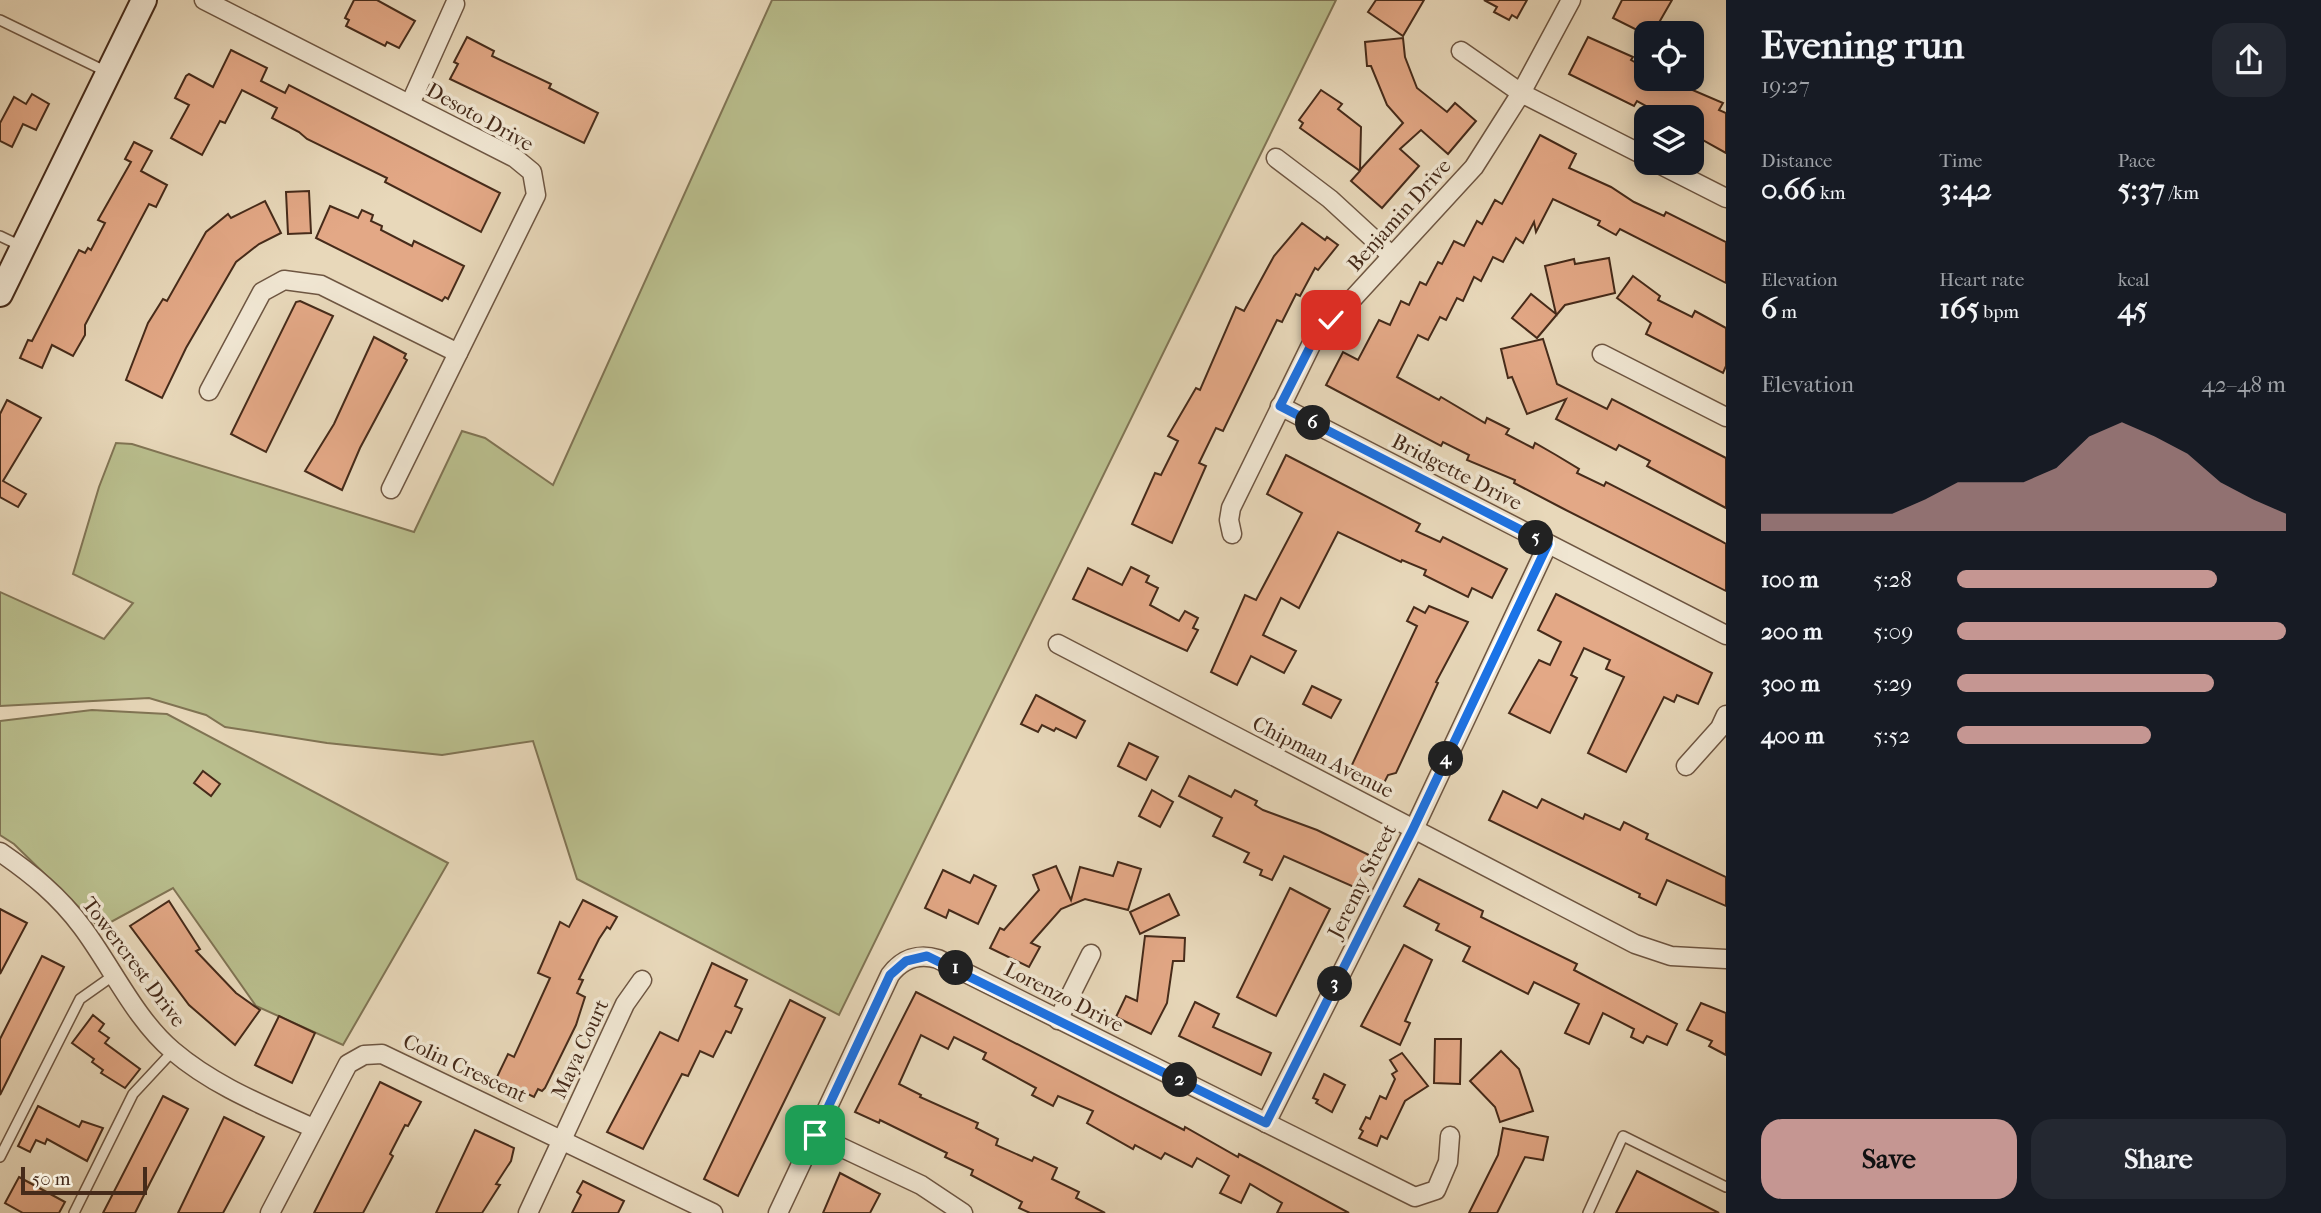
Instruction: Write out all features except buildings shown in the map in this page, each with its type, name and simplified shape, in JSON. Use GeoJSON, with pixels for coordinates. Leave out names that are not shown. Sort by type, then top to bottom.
{"type":"FeatureCollection","features":[{"type":"Feature","properties":{"kind":"main road"},"geometry":{"type":"LineString","coordinates":[[0,293],[144,0]]}},
{"type":"Feature","properties":{"kind":"street","name":"Desoto Drive"},"geometry":{"type":"LineString","coordinates":[[204,0],[515,158],[532,172],[536,195],[391,489]]}},
{"type":"Feature","properties":{"kind":"street","name":"Benjamin Drive"},"geometry":{"type":"LineString","coordinates":[[1232,534],[1231,508],[1312,343],[1474,167],[1521,93],[1571,0]]}},
{"type":"Feature","properties":{"kind":"street"},"geometry":{"type":"LineString","coordinates":[[410,104],[455,4]]}},
{"type":"Feature","properties":{"kind":"street"},"geometry":{"type":"LineString","coordinates":[[1461,51],[1521,93],[1634,150]]}},
{"type":"Feature","properties":{"kind":"street"},"geometry":{"type":"LineString","coordinates":[[1276,158],[1330,199],[1392,256]]}},
{"type":"Feature","properties":{"kind":"street"},"geometry":{"type":"LineString","coordinates":[[1681,175],[1726,198]]}},
{"type":"Feature","properties":{"kind":"street"},"geometry":{"type":"LineString","coordinates":[[209,390],[262,292],[284,280],[321,285],[458,353]]}},
{"type":"Feature","properties":{"kind":"street"},"geometry":{"type":"LineString","coordinates":[[1602,354],[1726,417]]}},
{"type":"Feature","properties":{"kind":"street","name":"Bridgette Drive"},"geometry":{"type":"LineString","coordinates":[[1280,406],[1726,635]]}},
{"type":"Feature","properties":{"kind":"street","name":"Jeremy Street"},"geometry":{"type":"LineString","coordinates":[[1266,1123],[1413,829],[1548,544]]}},
{"type":"Feature","properties":{"kind":"street","name":"Chipman Avenue"},"geometry":{"type":"LineString","coordinates":[[1058,644],[1635,944],[1671,956],[1726,959]]}},
{"type":"Feature","properties":{"kind":"street"},"geometry":{"type":"LineString","coordinates":[[1686,766],[1720,728],[1726,715]]}},
{"type":"Feature","properties":{"kind":"street","name":"Towercrest Drive"},"geometry":{"type":"LineString","coordinates":[[0,852],[40,880],[81,926],[173,1051],[232,1091],[313,1128]]}},
{"type":"Feature","properties":{"kind":"street"},"geometry":{"type":"LineString","coordinates":[[1058,1020],[1091,954]]}},
{"type":"Feature","properties":{"kind":"street","name":"Lorenzo Drive"},"geometry":{"type":"LineString","coordinates":[[778,1213],[890,975],[906,961],[921,957],[938,959],[1415,1197],[1436,1190],[1448,1162],[1450,1136]]}},
{"type":"Feature","properties":{"kind":"street","name":"Maya Court"},"geometry":{"type":"LineString","coordinates":[[528,1213],[625,1004],[642,980]]}},
{"type":"Feature","properties":{"kind":"street","name":"Colin Crescent"},"geometry":{"type":"LineString","coordinates":[[270,1213],[348,1064],[364,1055],[382,1054],[713,1213]]}},
{"type":"Feature","properties":{"kind":"street"},"geometry":{"type":"LineString","coordinates":[[815,1135],[921,1185],[963,1213]]}},
{"type":"Feature","properties":{"kind":"lane"},"geometry":{"type":"LineString","coordinates":[[0,19],[109,73]]}},
{"type":"Feature","properties":{"kind":"lane"},"geometry":{"type":"LineString","coordinates":[[0,236],[23,247]]}},
{"type":"Feature","properties":{"kind":"lane"},"geometry":{"type":"LineString","coordinates":[[0,1157],[80,999],[114,974]]}},
{"type":"Feature","properties":{"kind":"lane"},"geometry":{"type":"LineString","coordinates":[[74,1213],[133,1094],[173,1051]]}},
{"type":"Feature","properties":{"kind":"lane"},"geometry":{"type":"LineString","coordinates":[[1588,1213],[1623,1136],[1726,1186]]}},
{"type":"Feature","properties":{"kind":"green space"},"geometry":{"type":"Polygon","coordinates":[[[772,0],[1336,0],[839,1015],[577,879],[533,741],[442,755],[327,743],[225,727],[206,715],[149,698],[0,706],[0,592],[104,639],[133,603],[73,574],[99,487],[116,443],[132,444],[414,532],[462,431],[485,438],[553,485],[772,0]]]}},
{"type":"Feature","properties":{"kind":"green space"},"geometry":{"type":"Polygon","coordinates":[[[92,710],[167,714],[448,863],[343,1045],[256,1006],[173,888],[100,928],[14,844],[0,835],[0,721],[92,710]]]}},
{"type":"Feature","properties":{"kind":"route"},"geometry":{"type":"LineString","coordinates":[[815,1135],[890,975],[906,961],[927,956],[938,959],[1266,1123],[1413,829],[1548,544],[1280,406],[1312,343],[1331,320]]}}]}
